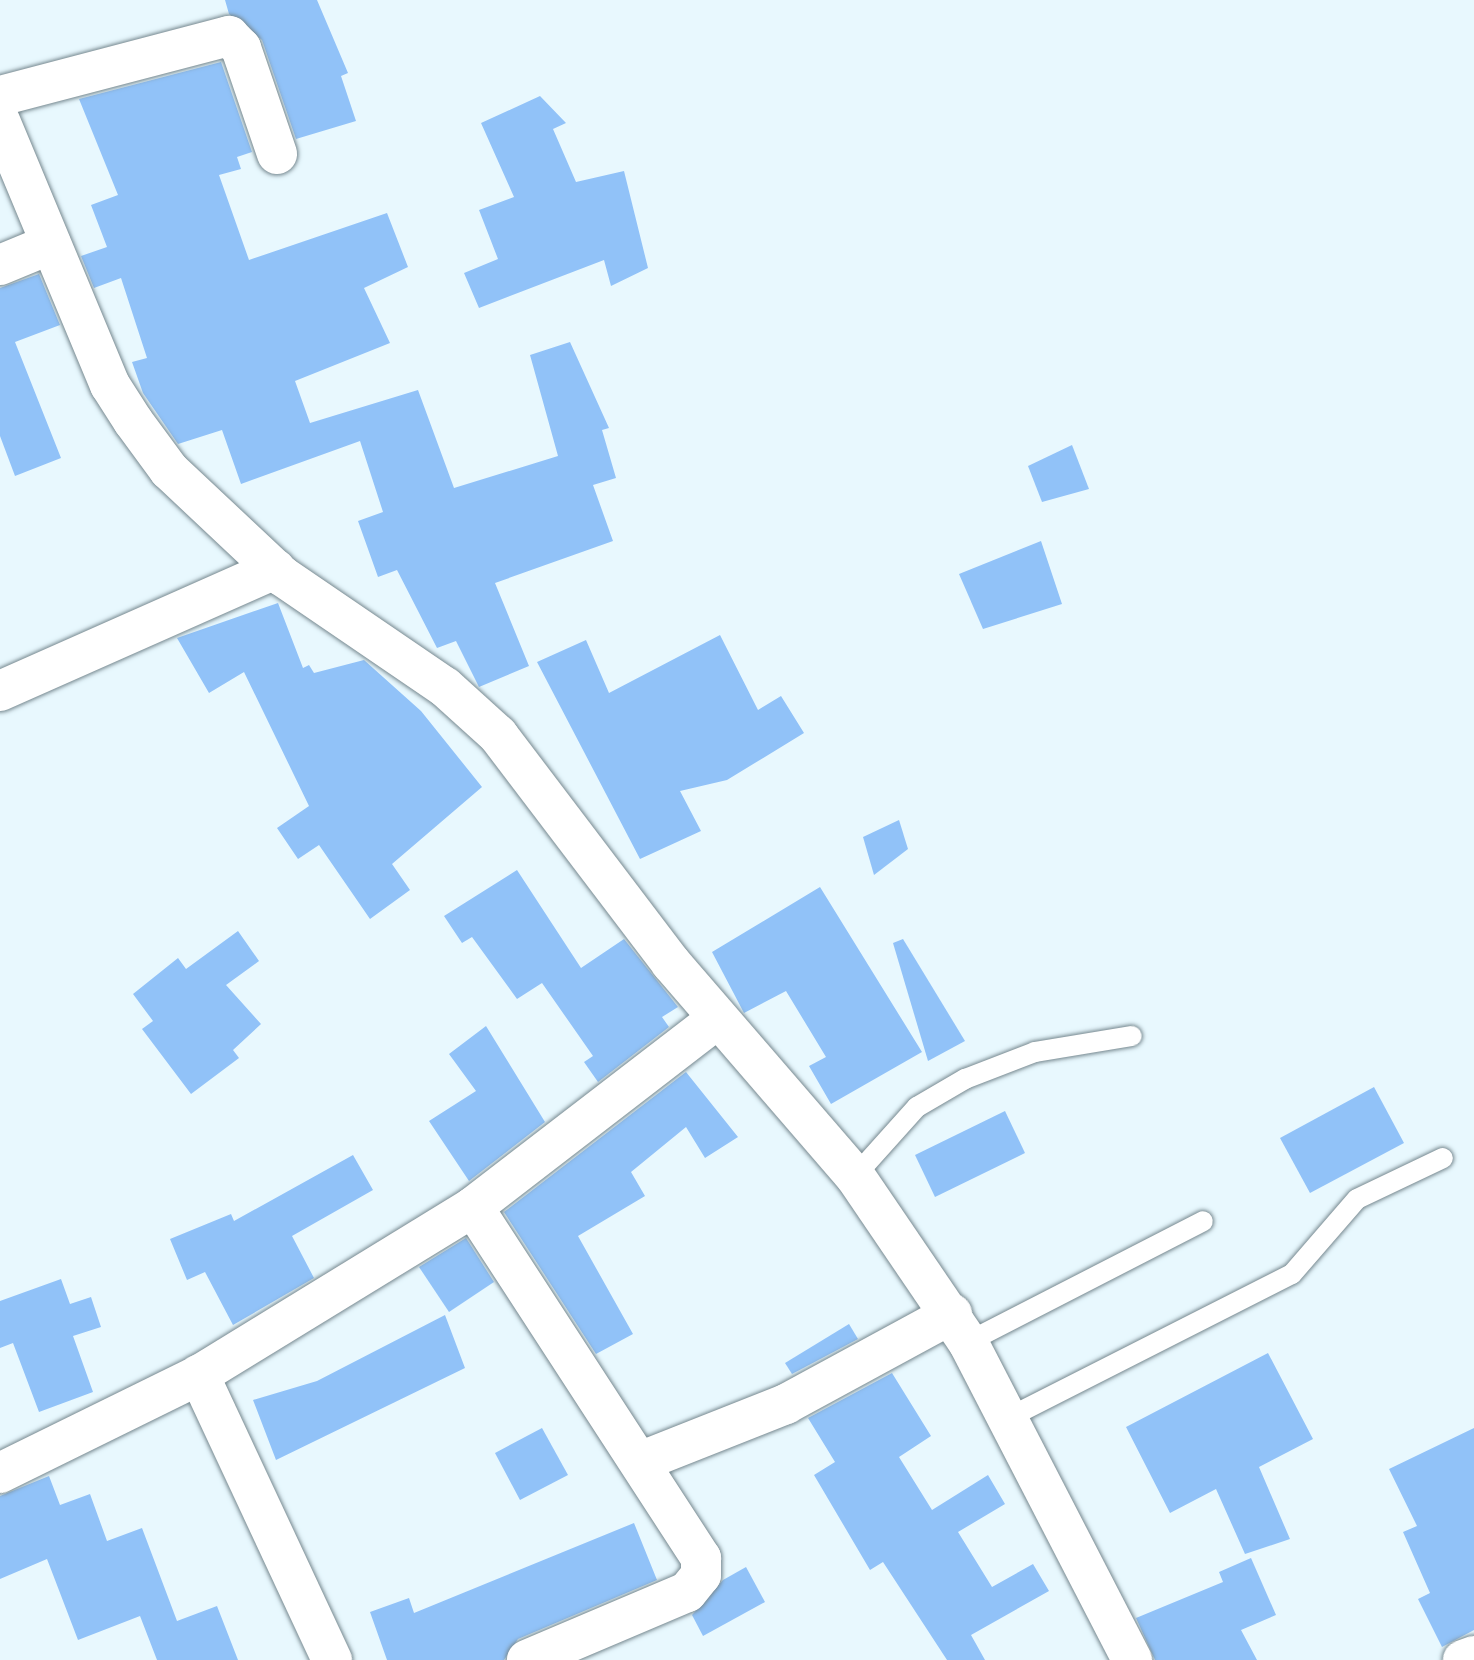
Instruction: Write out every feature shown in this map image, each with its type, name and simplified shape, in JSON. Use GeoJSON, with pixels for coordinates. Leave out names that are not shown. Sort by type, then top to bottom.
{"type":"FeatureCollection","features":[{"type":"Feature","properties":{"kind":"street"},"geometry":{"type":"LineString","coordinates":[[0,96],[229,36],[241,48],[277,154]]}},
{"type":"Feature","properties":{"kind":"street"},"geometry":{"type":"LineString","coordinates":[[0,121],[110,385],[169,470],[275,569],[445,687],[498,735],[718,1018],[855,1176],[960,1328],[1132,1660]]}},
{"type":"Feature","properties":{"kind":"street"},"geometry":{"type":"LineString","coordinates":[[0,265],[51,244]]}},
{"type":"Feature","properties":{"kind":"street"},"geometry":{"type":"LineString","coordinates":[[0,691],[275,569]]}},
{"type":"Feature","properties":{"kind":"street"},"geometry":{"type":"LineString","coordinates":[[0,1473],[199,1375],[473,1207],[718,1018]]}},
{"type":"Feature","properties":{"kind":"street"},"geometry":{"type":"LineString","coordinates":[[473,1207],[564,1354],[695,1539],[701,1575],[695,1586],[527,1660]]}},
{"type":"Feature","properties":{"kind":"street"},"geometry":{"type":"LineString","coordinates":[[642,1461],[960,1328]]}},
{"type":"Feature","properties":{"kind":"street"},"geometry":{"type":"LineString","coordinates":[[199,1375],[332,1660]]}},
{"type":"Feature","properties":{"kind":"street"},"geometry":{"type":"LineString","coordinates":[[1463,1660],[1474,1656]]}},
{"type":"Feature","properties":{"kind":"lane"},"geometry":{"type":"LineString","coordinates":[[855,1176],[917,1107],[965,1079],[1035,1052],[1132,1036]]}},
{"type":"Feature","properties":{"kind":"lane"},"geometry":{"type":"LineString","coordinates":[[1008,1418],[1292,1274],[1357,1199],[1443,1158]]}},
{"type":"Feature","properties":{"kind":"lane"},"geometry":{"type":"LineString","coordinates":[[960,1328],[1203,1221]]}},
{"type":"Feature","properties":{"kind":"building"},"geometry":{"type":"Polygon","coordinates":[[[225,0],[317,0],[348,73],[341,76],[356,121],[296,139],[262,40],[229,14],[225,0]]]}},
{"type":"Feature","properties":{"kind":"building"},"geometry":{"type":"Polygon","coordinates":[[[221,62],[252,152],[237,157],[241,169],[219,175],[249,260],[387,213],[408,267],[364,288],[390,343],[295,381],[310,423],[418,390],[454,488],[558,456],[530,355],[570,342],[609,428],[602,430],[616,478],[593,485],[613,541],[495,583],[529,666],[479,687],[456,641],[437,648],[397,570],[378,577],[358,521],[383,512],[360,441],[241,484],[222,430],[178,444],[143,393],[132,362],[147,358],[121,278],[94,288],[81,256],[107,247],[91,205],[118,195],[79,99],[221,62]]]}},
{"type":"Feature","properties":{"kind":"building"},"geometry":{"type":"Polygon","coordinates":[[[540,96],[566,123],[553,129],[576,182],[624,171],[648,268],[611,286],[604,260],[479,308],[464,273],[498,259],[479,210],[514,197],[481,123],[540,96]]]}},
{"type":"Feature","properties":{"kind":"building"},"geometry":{"type":"Polygon","coordinates":[[[39,274],[60,325],[15,342],[61,458],[15,476],[0,436],[0,288],[39,274]]]}},
{"type":"Feature","properties":{"kind":"building"},"geometry":{"type":"Polygon","coordinates":[[[1072,445],[1089,489],[1042,502],[1028,466],[1072,445]]]}},
{"type":"Feature","properties":{"kind":"building"},"geometry":{"type":"Polygon","coordinates":[[[1041,541],[1062,604],[983,629],[959,574],[1041,541]]]}},
{"type":"Feature","properties":{"kind":"building"},"geometry":{"type":"Polygon","coordinates":[[[278,603],[303,668],[309,665],[314,673],[364,660],[421,711],[482,787],[392,864],[410,890],[370,919],[319,845],[298,859],[277,828],[309,806],[244,672],[209,693],[177,638],[278,603]]]}},
{"type":"Feature","properties":{"kind":"building"},"geometry":{"type":"Polygon","coordinates":[[[720,635],[758,710],[781,696],[804,733],[727,780],[680,791],[701,831],[640,859],[537,662],[586,640],[609,693],[720,635]]]}},
{"type":"Feature","properties":{"kind":"building"},"geometry":{"type":"Polygon","coordinates":[[[899,820],[908,849],[874,875],[863,837],[899,820]]]}},
{"type":"Feature","properties":{"kind":"building"},"geometry":{"type":"Polygon","coordinates":[[[517,870],[581,968],[624,939],[678,1007],[662,1017],[669,1027],[598,1082],[584,1062],[593,1056],[542,983],[517,999],[472,937],[462,943],[444,916],[517,870]]]}},
{"type":"Feature","properties":{"kind":"building"},"geometry":{"type":"Polygon","coordinates":[[[820,887],[922,1052],[831,1104],[809,1066],[826,1057],[786,991],[744,1013],[712,952],[820,887]]]}},
{"type":"Feature","properties":{"kind":"building"},"geometry":{"type":"Polygon","coordinates":[[[238,931],[259,961],[226,985],[261,1024],[233,1050],[239,1058],[191,1094],[142,1029],[153,1021],[133,994],[178,958],[186,969],[238,931]]]}},
{"type":"Feature","properties":{"kind":"building"},"geometry":{"type":"Polygon","coordinates":[[[903,939],[965,1041],[928,1061],[893,943],[903,939]]]}},
{"type":"Feature","properties":{"kind":"building"},"geometry":{"type":"Polygon","coordinates":[[[486,1026],[545,1122],[469,1181],[429,1121],[476,1091],[449,1054],[486,1026]]]}},
{"type":"Feature","properties":{"kind":"building"},"geometry":{"type":"Polygon","coordinates":[[[686,1072],[738,1137],[705,1158],[686,1127],[631,1172],[645,1196],[578,1236],[633,1334],[596,1354],[504,1212],[686,1072]]]}},
{"type":"Feature","properties":{"kind":"building"},"geometry":{"type":"Polygon","coordinates":[[[1374,1087],[1404,1143],[1310,1193],[1280,1138],[1374,1087]]]}},
{"type":"Feature","properties":{"kind":"building"},"geometry":{"type":"Polygon","coordinates":[[[1005,1111],[1025,1153],[935,1197],[915,1155],[1005,1111]]]}},
{"type":"Feature","properties":{"kind":"building"},"geometry":{"type":"Polygon","coordinates":[[[353,1155],[373,1190],[292,1236],[314,1278],[233,1325],[205,1272],[187,1280],[170,1239],[231,1214],[234,1221],[353,1155]]]}},
{"type":"Feature","properties":{"kind":"building"},"geometry":{"type":"Polygon","coordinates":[[[466,1238],[494,1282],[449,1312],[419,1267],[466,1238]]]}},
{"type":"Feature","properties":{"kind":"building"},"geometry":{"type":"Polygon","coordinates":[[[61,1279],[70,1304],[91,1297],[101,1327],[73,1336],[93,1392],[39,1412],[13,1343],[0,1348],[0,1301],[61,1279]]]}},
{"type":"Feature","properties":{"kind":"building"},"geometry":{"type":"Polygon","coordinates":[[[445,1315],[465,1368],[276,1460],[253,1400],[317,1381],[445,1315]]]}},
{"type":"Feature","properties":{"kind":"building"},"geometry":{"type":"Polygon","coordinates":[[[849,1324],[858,1339],[792,1374],[785,1363],[849,1324]]]}},
{"type":"Feature","properties":{"kind":"building"},"geometry":{"type":"Polygon","coordinates":[[[1268,1353],[1313,1439],[1259,1467],[1290,1539],[1245,1554],[1216,1489],[1170,1513],[1126,1427],[1268,1353]]]}},
{"type":"Feature","properties":{"kind":"building"},"geometry":{"type":"Polygon","coordinates":[[[892,1373],[931,1436],[899,1457],[932,1510],[988,1475],[1005,1504],[958,1532],[992,1587],[1033,1564],[1049,1591],[971,1635],[985,1660],[947,1660],[883,1562],[870,1570],[814,1475],[835,1462],[808,1418],[892,1373]]]}},
{"type":"Feature","properties":{"kind":"building"},"geometry":{"type":"Polygon","coordinates":[[[542,1428],[568,1475],[520,1500],[495,1453],[542,1428]]]}},
{"type":"Feature","properties":{"kind":"building"},"geometry":{"type":"Polygon","coordinates":[[[1474,1428],[1474,1630],[1442,1647],[1418,1599],[1430,1593],[1403,1532],[1417,1526],[1389,1469],[1474,1428]]]}},
{"type":"Feature","properties":{"kind":"building"},"geometry":{"type":"Polygon","coordinates":[[[49,1476],[60,1505],[90,1494],[107,1541],[142,1528],[177,1621],[217,1606],[238,1660],[157,1660],[140,1616],[78,1640],[47,1559],[0,1579],[0,1496],[49,1476]]]}},
{"type":"Feature","properties":{"kind":"building"},"geometry":{"type":"Polygon","coordinates":[[[634,1523],[657,1580],[518,1639],[504,1660],[387,1660],[370,1612],[409,1598],[414,1613],[634,1523]]]}},
{"type":"Feature","properties":{"kind":"building"},"geometry":{"type":"Polygon","coordinates":[[[1251,1558],[1276,1615],[1241,1630],[1257,1660],[1155,1660],[1136,1618],[1223,1582],[1219,1572],[1251,1558]]]}},
{"type":"Feature","properties":{"kind":"building"},"geometry":{"type":"Polygon","coordinates":[[[746,1567],[765,1602],[703,1636],[692,1615],[723,1580],[746,1567]]]}}]}
